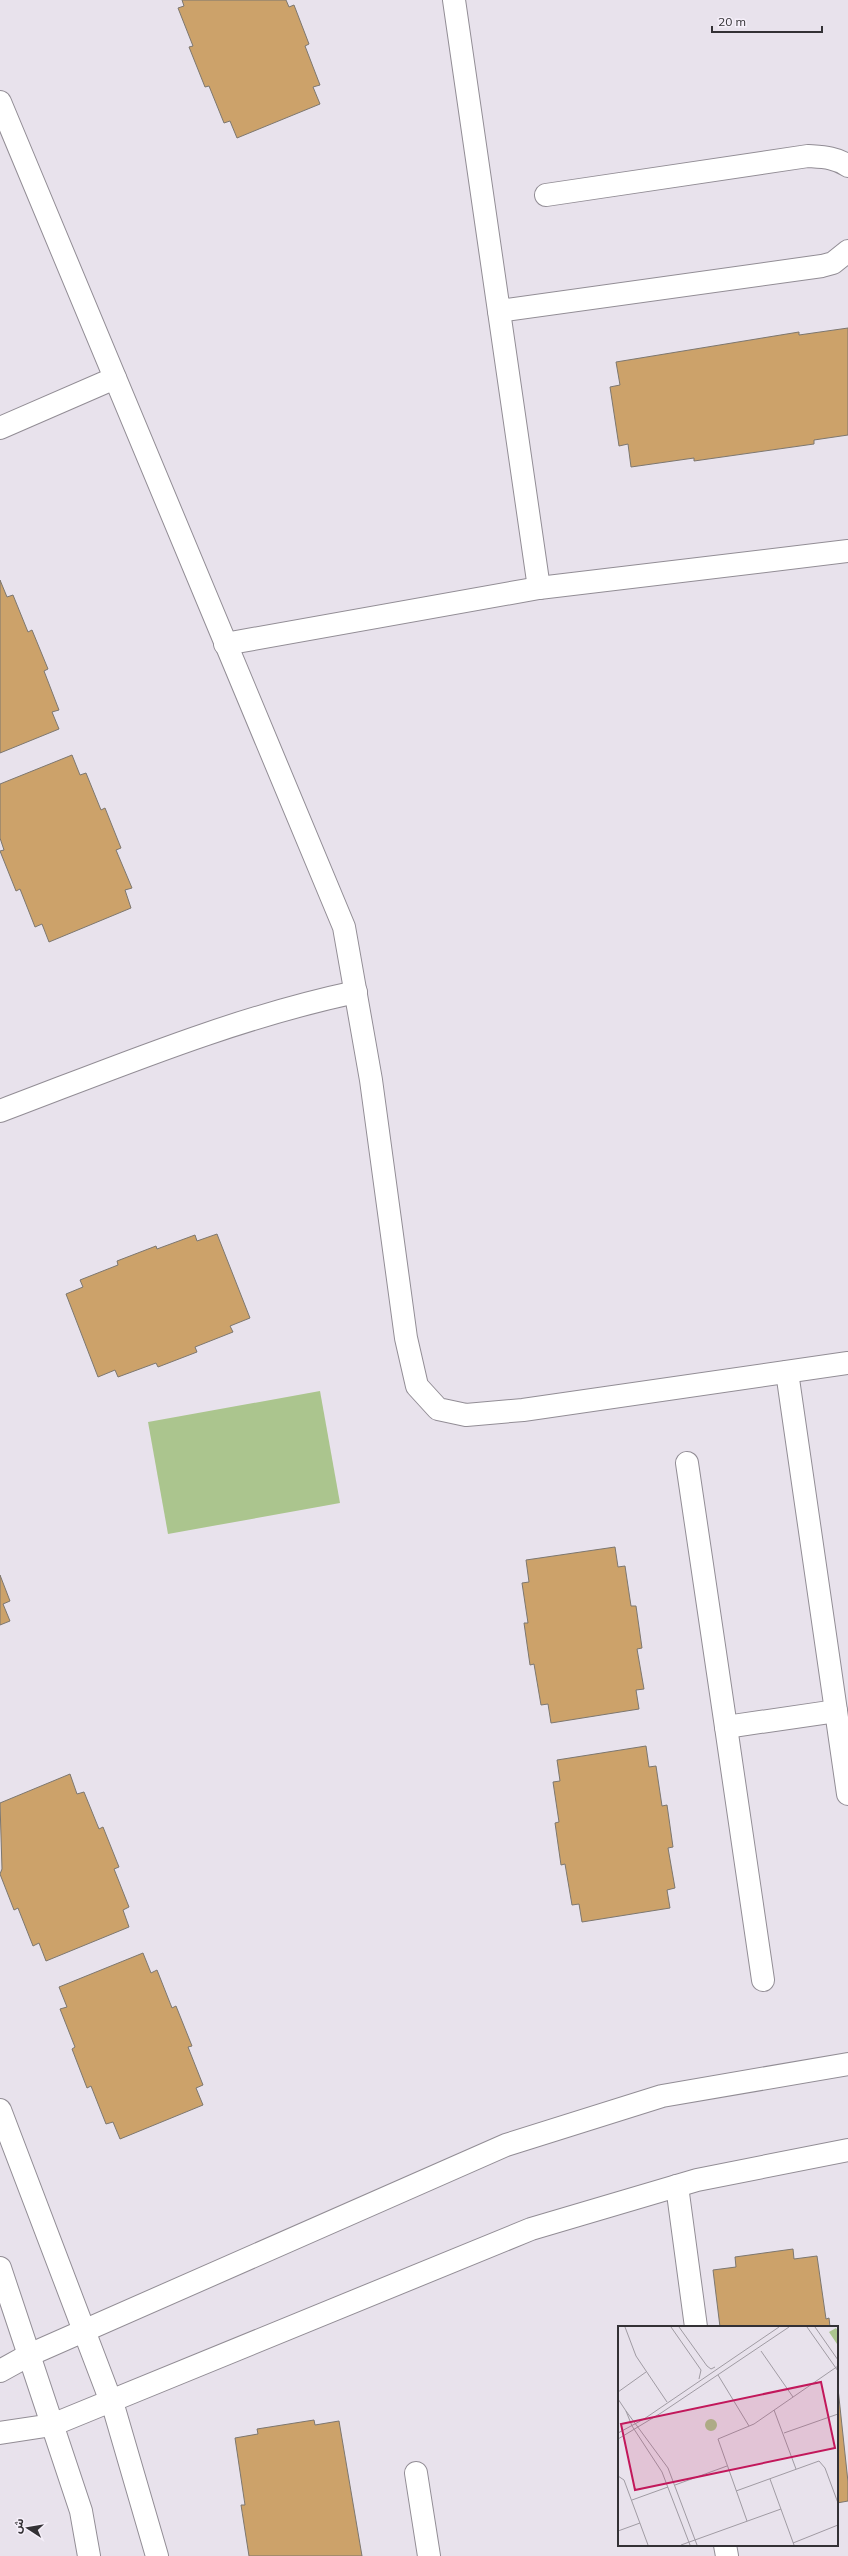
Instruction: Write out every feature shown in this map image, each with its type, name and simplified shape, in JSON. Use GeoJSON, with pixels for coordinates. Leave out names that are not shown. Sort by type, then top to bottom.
{"type":"FeatureCollection","features":[{"type":"Feature","properties":{"kind":"street"},"geometry":{"type":"LineString","coordinates":[[454,0],[539,588]]}},
{"type":"Feature","properties":{"kind":"street"},"geometry":{"type":"LineString","coordinates":[[0,102],[344,927],[370,1080],[406,1338],[417,1386],[438,1409],[466,1415],[523,1410],[848,1363]]}},
{"type":"Feature","properties":{"kind":"street"},"geometry":{"type":"LineString","coordinates":[[546,195],[808,156],[830,158],[841,161],[848,166]]}},
{"type":"Feature","properties":{"kind":"street"},"geometry":{"type":"LineString","coordinates":[[498,311],[822,266],[833,263],[848,251]]}},
{"type":"Feature","properties":{"kind":"street"},"geometry":{"type":"LineString","coordinates":[[0,428],[115,378]]}},
{"type":"Feature","properties":{"kind":"street"},"geometry":{"type":"LineString","coordinates":[[225,644],[539,588],[848,551]]}},
{"type":"Feature","properties":{"kind":"street"},"geometry":{"type":"LineString","coordinates":[[0,1111],[210,1032],[299,1004],[356,992]]}},
{"type":"Feature","properties":{"kind":"street"},"geometry":{"type":"LineString","coordinates":[[788,1372],[848,1794]]}},
{"type":"Feature","properties":{"kind":"street"},"geometry":{"type":"LineString","coordinates":[[687,1463],[763,1980]]}},
{"type":"Feature","properties":{"kind":"street"},"geometry":{"type":"LineString","coordinates":[[726,1727],[836,1711]]}},
{"type":"Feature","properties":{"kind":"street"},"geometry":{"type":"LineString","coordinates":[[0,2371],[29,2355],[506,2146],[662,2096],[770,2076],[848,2064]]}},
{"type":"Feature","properties":{"kind":"street"},"geometry":{"type":"LineString","coordinates":[[0,2110],[110,2401],[157,2556]]}},
{"type":"Feature","properties":{"kind":"street"},"geometry":{"type":"LineString","coordinates":[[0,2434],[52,2424],[531,2229],[677,2186],[848,2150]]}},
{"type":"Feature","properties":{"kind":"street"},"geometry":{"type":"LineString","coordinates":[[677,2186],[696,2326]]}},
{"type":"Feature","properties":{"kind":"street"},"geometry":{"type":"LineString","coordinates":[[0,2268],[81,2511],[89,2556]]}},
{"type":"Feature","properties":{"kind":"street"},"geometry":{"type":"LineString","coordinates":[[416,2473],[429,2556]]}},
{"type":"Feature","properties":{"kind":"street"},"geometry":{"type":"LineString","coordinates":[[725,2546],[727,2556]]}},
{"type":"Feature","properties":{"kind":"green space"},"geometry":{"type":"Polygon","coordinates":[[[320,1391],[340,1503],[168,1534],[148,1422],[320,1391]]]}},
{"type":"Feature","properties":{"kind":"building"},"geometry":{"type":"Polygon","coordinates":[[[182,0],[286,0],[289,7],[294,5],[309,44],[305,46],[320,85],[313,87],[320,104],[237,138],[230,121],[224,123],[209,86],[205,87],[189,47],[193,46],[178,8],[184,6],[182,0]]]}},
{"type":"Feature","properties":{"kind":"building"},"geometry":{"type":"Polygon","coordinates":[[[848,328],[848,435],[814,440],[814,444],[694,461],[694,458],[631,467],[628,444],[619,446],[610,387],[620,385],[616,362],[799,332],[799,335],[848,328]]]}},
{"type":"Feature","properties":{"kind":"building"},"geometry":{"type":"Polygon","coordinates":[[[0,580],[7,597],[13,595],[28,632],[32,630],[48,669],[44,671],[59,710],[52,712],[59,729],[0,753],[0,580]]]}},
{"type":"Feature","properties":{"kind":"building"},"geometry":{"type":"Polygon","coordinates":[[[72,755],[80,775],[86,773],[101,810],[105,808],[121,848],[116,850],[132,888],[125,890],[131,908],[49,942],[42,924],[35,927],[20,889],[16,891],[0,851],[4,850],[0,838],[0,784],[72,755]]]}},
{"type":"Feature","properties":{"kind":"building"},"geometry":{"type":"Polygon","coordinates":[[[217,1234],[250,1318],[230,1326],[233,1332],[195,1347],[197,1352],[158,1367],[156,1363],[118,1377],[115,1370],[98,1377],[66,1294],[83,1287],[80,1280],[118,1265],[117,1261],[156,1246],[157,1249],[195,1235],[197,1241],[217,1234]]]}},
{"type":"Feature","properties":{"kind":"building"},"geometry":{"type":"Polygon","coordinates":[[[615,1547],[618,1567],[625,1566],[631,1606],[636,1606],[642,1648],[637,1649],[644,1689],[636,1690],[639,1709],[551,1723],[548,1704],[541,1705],[534,1664],[530,1665],[524,1623],[528,1623],[522,1583],[529,1582],[526,1560],[615,1547]]]}},
{"type":"Feature","properties":{"kind":"building"},"geometry":{"type":"Polygon","coordinates":[[[0,1575],[10,1601],[3,1604],[10,1621],[0,1625],[0,1575]]]}},
{"type":"Feature","properties":{"kind":"building"},"geometry":{"type":"Polygon","coordinates":[[[646,1746],[649,1767],[656,1766],[662,1806],[667,1805],[673,1847],[668,1848],[675,1888],[667,1890],[670,1908],[582,1922],[579,1904],[572,1905],[565,1864],[561,1865],[555,1823],[559,1822],[553,1782],[560,1781],[557,1760],[646,1746]]]}},
{"type":"Feature","properties":{"kind":"building"},"geometry":{"type":"Polygon","coordinates":[[[70,1774],[77,1794],[84,1792],[99,1829],[103,1827],[119,1867],[114,1869],[129,1907],[123,1910],[129,1927],[46,1961],[39,1943],[33,1946],[18,1908],[14,1910],[0,1874],[2,1869],[0,1803],[70,1774]]]}},
{"type":"Feature","properties":{"kind":"building"},"geometry":{"type":"Polygon","coordinates":[[[143,1953],[151,1973],[157,1970],[172,2008],[176,2006],[192,2046],[188,2047],[203,2085],[196,2088],[203,2105],[120,2139],[113,2122],[106,2124],[91,2086],[87,2088],[72,2049],[75,2047],[60,2009],[67,2007],[59,1987],[143,1953]]]}},
{"type":"Feature","properties":{"kind":"building"},"geometry":{"type":"Polygon","coordinates":[[[793,2249],[794,2259],[817,2256],[826,2319],[829,2318],[830,2326],[720,2326],[713,2270],[736,2267],[735,2257],[793,2249]]]}},
{"type":"Feature","properties":{"kind":"building"},"geometry":{"type":"Polygon","coordinates":[[[838,2388],[848,2482],[848,2501],[838,2503],[838,2388]]]}},
{"type":"Feature","properties":{"kind":"building"},"geometry":{"type":"Polygon","coordinates":[[[314,2420],[315,2425],[339,2421],[362,2556],[249,2556],[241,2505],[245,2505],[235,2438],[258,2434],[257,2429],[314,2420]]]}}]}
